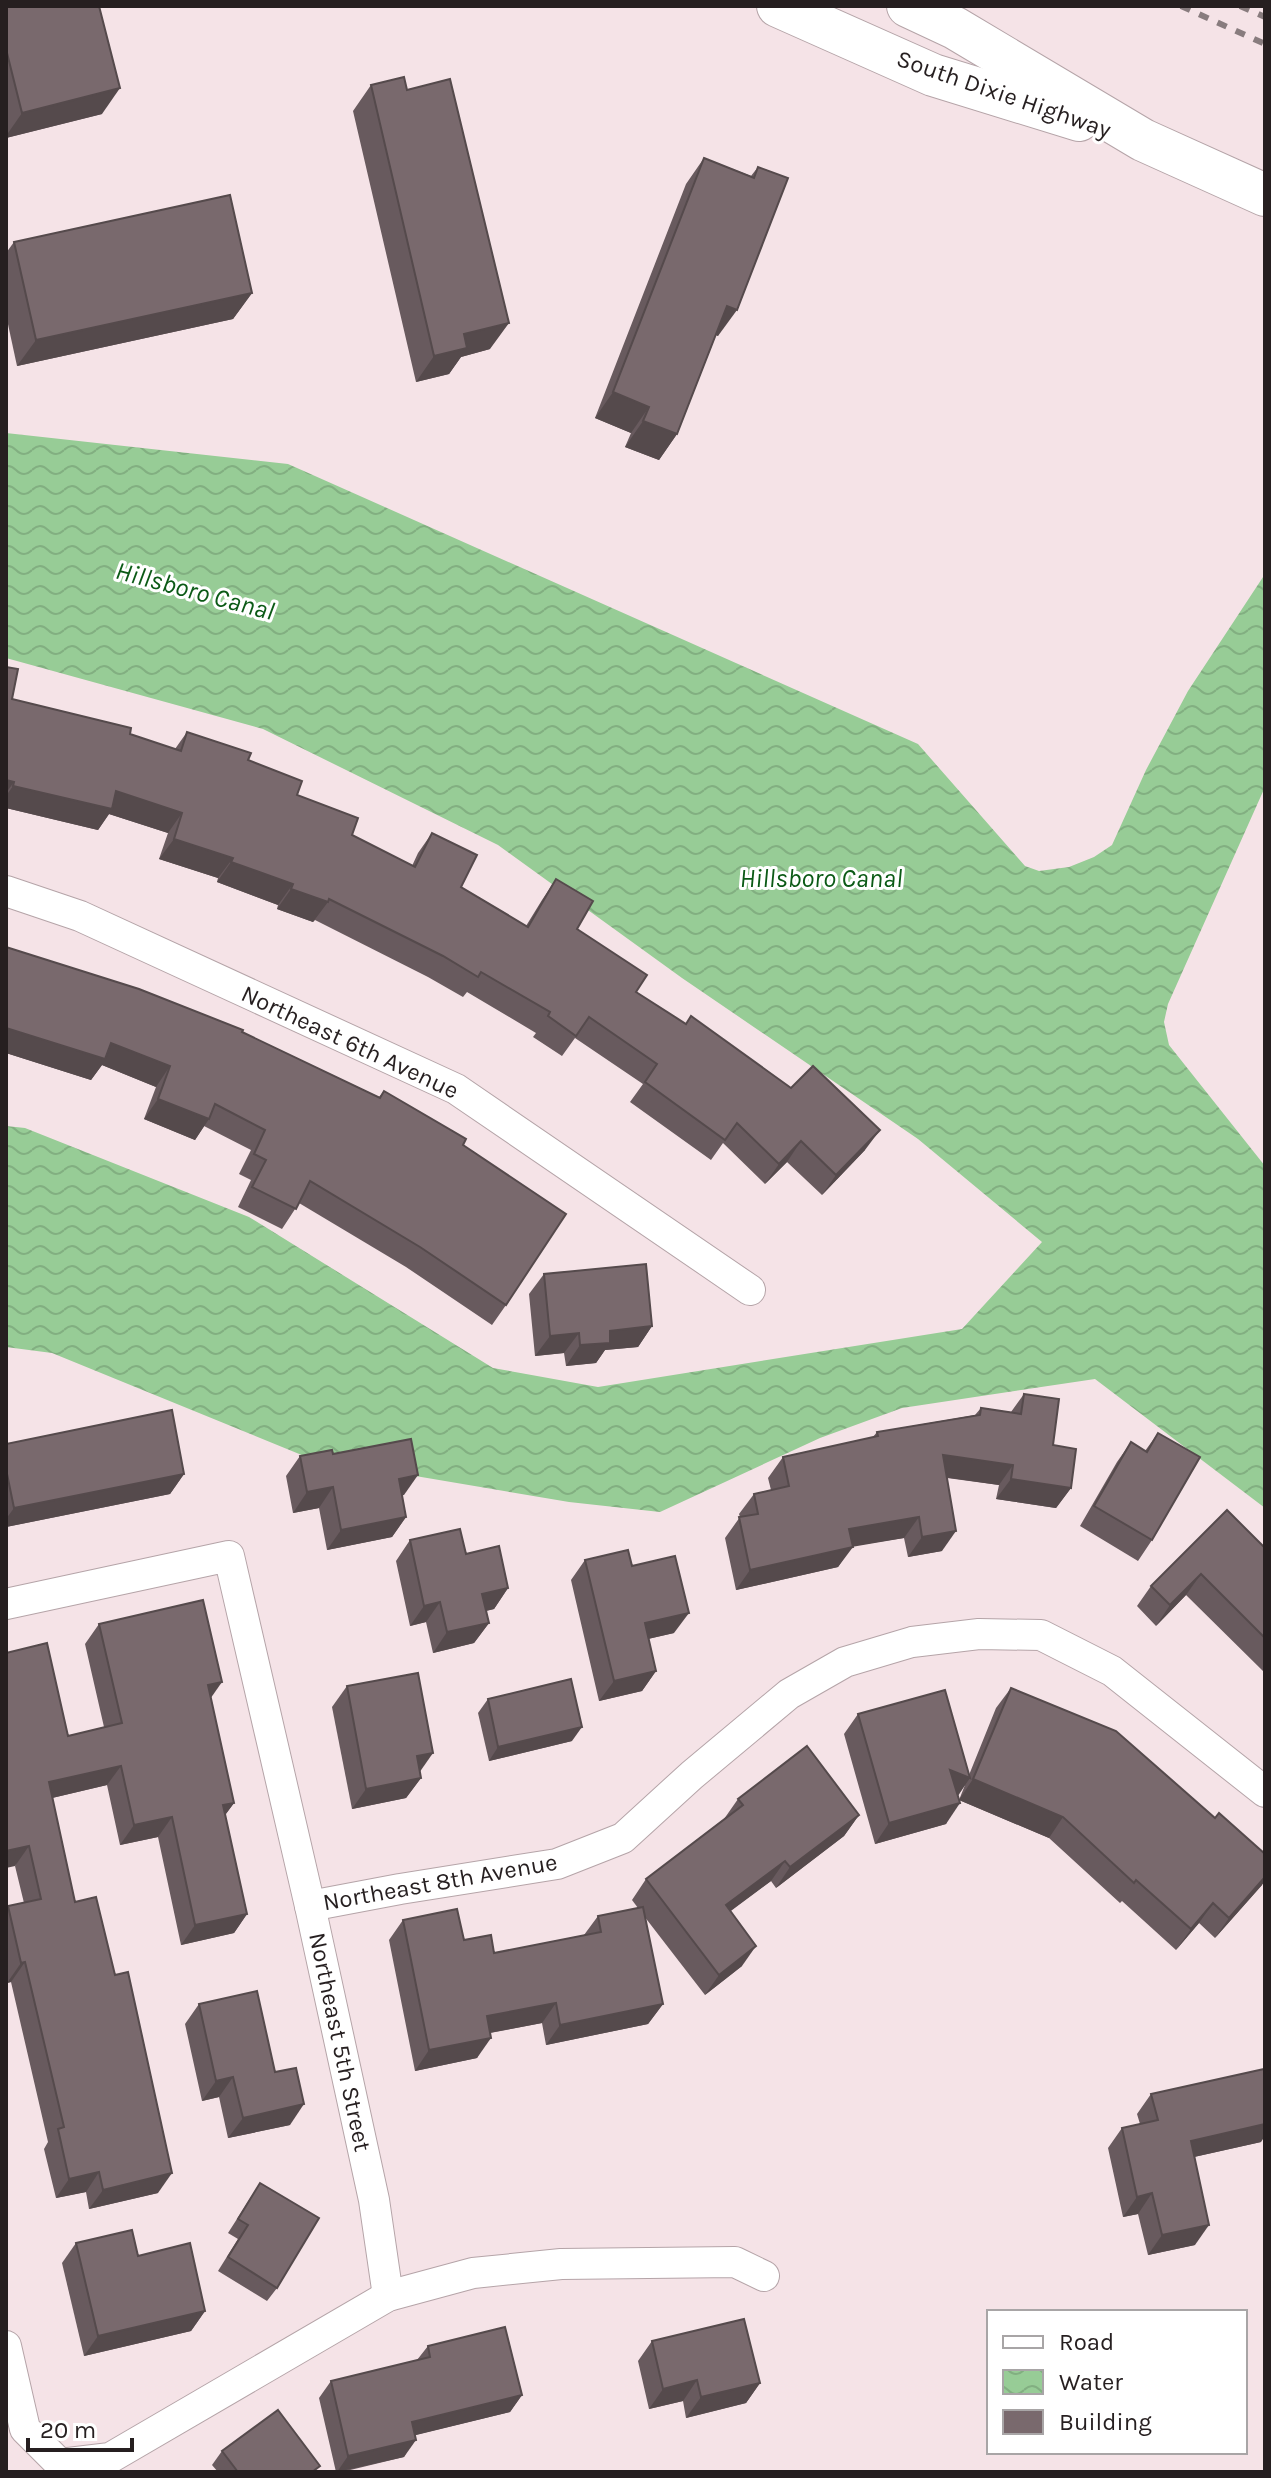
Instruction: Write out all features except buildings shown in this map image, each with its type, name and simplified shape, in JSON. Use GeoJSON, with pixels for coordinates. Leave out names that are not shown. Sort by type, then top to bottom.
{"type":"FeatureCollection","features":[{"type":"Feature","properties":{"kind":"main road","name":"South Dixie Highway"},"geometry":{"type":"LineString","coordinates":[[778,6],[933,75],[1143,140]]}},
{"type":"Feature","properties":{"kind":"main road","name":"South Dixie Highway"},"geometry":{"type":"LineString","coordinates":[[908,6],[955,28],[1143,140],[1265,195]]}},
{"type":"Feature","properties":{"kind":"street","name":"Northeast 6th Avenue"},"geometry":{"type":"LineString","coordinates":[[6,891],[80,916],[456,1089],[750,1290]]}},
{"type":"Feature","properties":{"kind":"street","name":"Northeast 5th Street"},"geometry":{"type":"LineString","coordinates":[[6,1604],[229,1556],[374,2200],[388,2296]]}},
{"type":"Feature","properties":{"kind":"street","name":"Northeast 8th Avenue"},"geometry":{"type":"LineString","coordinates":[[310,1906],[413,1886],[557,1864],[623,1838],[789,1694],[845,1662],[912,1642],[979,1634],[1041,1635],[1112,1671],[1265,1792]]}},
{"type":"Feature","properties":{"kind":"street"},"geometry":{"type":"LineString","coordinates":[[6,2346],[25,2429],[60,2464],[110,2458],[388,2296],[473,2273],[561,2264],[735,2262],[764,2276]]}},
{"type":"Feature","properties":{"kind":"water","name":"Hillsboro Canal"},"geometry":{"type":"Polygon","coordinates":[[[6,433],[288,464],[918,744],[1025,866],[1039,871],[1069,867],[1094,857],[1112,845],[1146,770],[1188,691],[1265,574],[1265,787],[1168,1004],[1164,1022],[1169,1045],[1265,1166],[1265,1508],[1095,1379],[902,1408],[820,1438],[660,1512],[569,1502],[309,1458],[52,1353],[6,1347],[6,1126],[25,1128],[249,1217],[493,1368],[598,1387],[962,1329],[1042,1242],[918,1139],[682,978],[498,845],[263,729],[6,658],[6,433]]]}},
{"type":"Feature","properties":{"kind":"railway"},"geometry":{"type":"LineString","coordinates":[[1181,6],[1265,44]]}},
{"type":"Feature","properties":{"kind":"railway"},"geometry":{"type":"LineString","coordinates":[[1240,6],[1265,17]]}}]}
